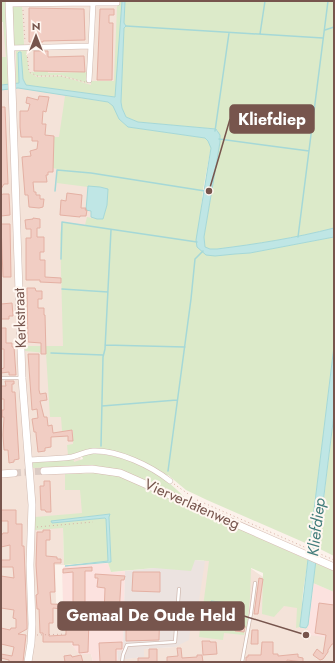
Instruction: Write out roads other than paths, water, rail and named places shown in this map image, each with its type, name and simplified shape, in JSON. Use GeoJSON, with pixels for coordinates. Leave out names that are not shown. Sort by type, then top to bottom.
{"type":"FeatureCollection","features":[{"type":"Feature","properties":{"kind":"street"},"geometry":{"type":"LineString","coordinates":[[9,3],[117,3]]}},
{"type":"Feature","properties":{"kind":"street","name":"Kerkstraat"},"geometry":{"type":"LineString","coordinates":[[9,3],[22,378],[32,505],[30,566],[32,635],[28,662]]}},
{"type":"Feature","properties":{"kind":"street"},"geometry":{"type":"LineString","coordinates":[[90,80],[90,46],[93,3]]}},
{"type":"Feature","properties":{"kind":"street"},"geometry":{"type":"LineString","coordinates":[[11,48],[90,46]]}},
{"type":"Feature","properties":{"kind":"street"},"geometry":{"type":"LineString","coordinates":[[28,460],[67,458],[90,451],[100,452],[140,463],[170,481]]}},
{"type":"Feature","properties":{"kind":"street","name":"Vierverlatenweg"},"geometry":{"type":"LineString","coordinates":[[44,471],[92,469],[120,473],[308,556],[317,556],[334,567]]}},
{"type":"Feature","properties":{"kind":"street"},"geometry":{"type":"LineString","coordinates":[[1,474],[14,473]]}},
{"type":"Feature","properties":{"kind":"lane"},"geometry":{"type":"LineString","coordinates":[[1,378],[22,378]]}},
{"type":"Feature","properties":{"kind":"lane"},"geometry":{"type":"LineString","coordinates":[[242,662],[255,583]]}},
{"type":"Feature","properties":{"kind":"lane"},"geometry":{"type":"LineString","coordinates":[[122,662],[123,654],[127,645],[175,642],[179,589]]}},
{"type":"Feature","properties":{"kind":"water"},"geometry":{"type":"Polygon","coordinates":[[[122,1],[125,1],[124,23],[126,26],[124,28],[121,102],[126,117],[138,122],[216,129],[220,135],[204,237],[205,247],[217,249],[247,245],[290,238],[334,228],[334,237],[250,253],[215,256],[206,255],[197,247],[196,240],[211,148],[205,138],[128,127],[119,119],[113,106],[108,102],[18,88],[1,90],[1,85],[19,83],[18,53],[21,52],[23,79],[26,85],[115,97],[122,1]]]}},
{"type":"Feature","properties":{"kind":"water"},"geometry":{"type":"Polygon","coordinates":[[[88,186],[108,189],[107,205],[103,219],[91,217],[91,211],[86,210],[88,186]]]}},
{"type":"Feature","properties":{"kind":"water"},"geometry":{"type":"Polygon","coordinates":[[[334,346],[334,414],[308,625],[306,628],[300,627],[300,625],[334,346]]]}},
{"type":"Feature","properties":{"kind":"water"},"geometry":{"type":"Polygon","coordinates":[[[110,514],[111,562],[65,566],[108,561],[106,519],[52,523],[51,521],[110,514]]]}},
{"type":"Feature","properties":{"kind":"water"},"geometry":{"type":"Polygon","coordinates":[[[211,601],[229,603],[227,614],[209,612],[211,601]]]}},
{"type":"Feature","properties":{"kind":"waterway"},"geometry":{"type":"LineString","coordinates":[[260,34],[265,1]]}},
{"type":"Feature","properties":{"kind":"waterway"},"geometry":{"type":"LineString","coordinates":[[298,237],[328,1]]}},
{"type":"Feature","properties":{"kind":"waterway"},"geometry":{"type":"LineString","coordinates":[[126,26],[323,38]]}},
{"type":"Feature","properties":{"kind":"waterway"},"geometry":{"type":"LineString","coordinates":[[325,30],[334,27]]}},
{"type":"Feature","properties":{"kind":"waterway"},"geometry":{"type":"LineString","coordinates":[[215,131],[229,33]]}},
{"type":"Feature","properties":{"kind":"waterway"},"geometry":{"type":"LineString","coordinates":[[219,139],[309,151]]}},
{"type":"Feature","properties":{"kind":"waterway"},"geometry":{"type":"LineString","coordinates":[[55,191],[57,170],[91,173],[205,191]]}},
{"type":"Feature","properties":{"kind":"waterway"},"geometry":{"type":"LineString","coordinates":[[61,259],[62,222],[197,242]]}},
{"type":"Feature","properties":{"kind":"waterway"},"geometry":{"type":"LineString","coordinates":[[101,446],[103,357],[105,349],[111,230]]}},
{"type":"Feature","properties":{"kind":"waterway"},"geometry":{"type":"LineString","coordinates":[[168,471],[195,259],[203,251]]}},
{"type":"Feature","properties":{"kind":"waterway"},"geometry":{"type":"LineString","coordinates":[[62,289],[108,292]]}},
{"type":"Feature","properties":{"kind":"waterway"},"geometry":{"type":"LineString","coordinates":[[105,345],[185,347]]}},
{"type":"Feature","properties":{"kind":"waterway"},"geometry":{"type":"LineString","coordinates":[[51,353],[103,355]]}},
{"type":"Feature","properties":{"kind":"waterway"},"geometry":{"type":"LineString","coordinates":[[102,406],[177,400]]}},
{"type":"Feature","properties":{"kind":"tunnel"},"geometry":{"type":"LineString","coordinates":[[14,473],[44,471]]}},
{"type":"Feature","properties":{"kind":"place","name":"Kliefdiep"},"geometry":{"type":"Point","coordinates":[209,191]}},
{"type":"Feature","properties":{"kind":"place","name":"Gemaal De Oude Held"},"geometry":{"type":"Point","coordinates":[306,635]}}]}
